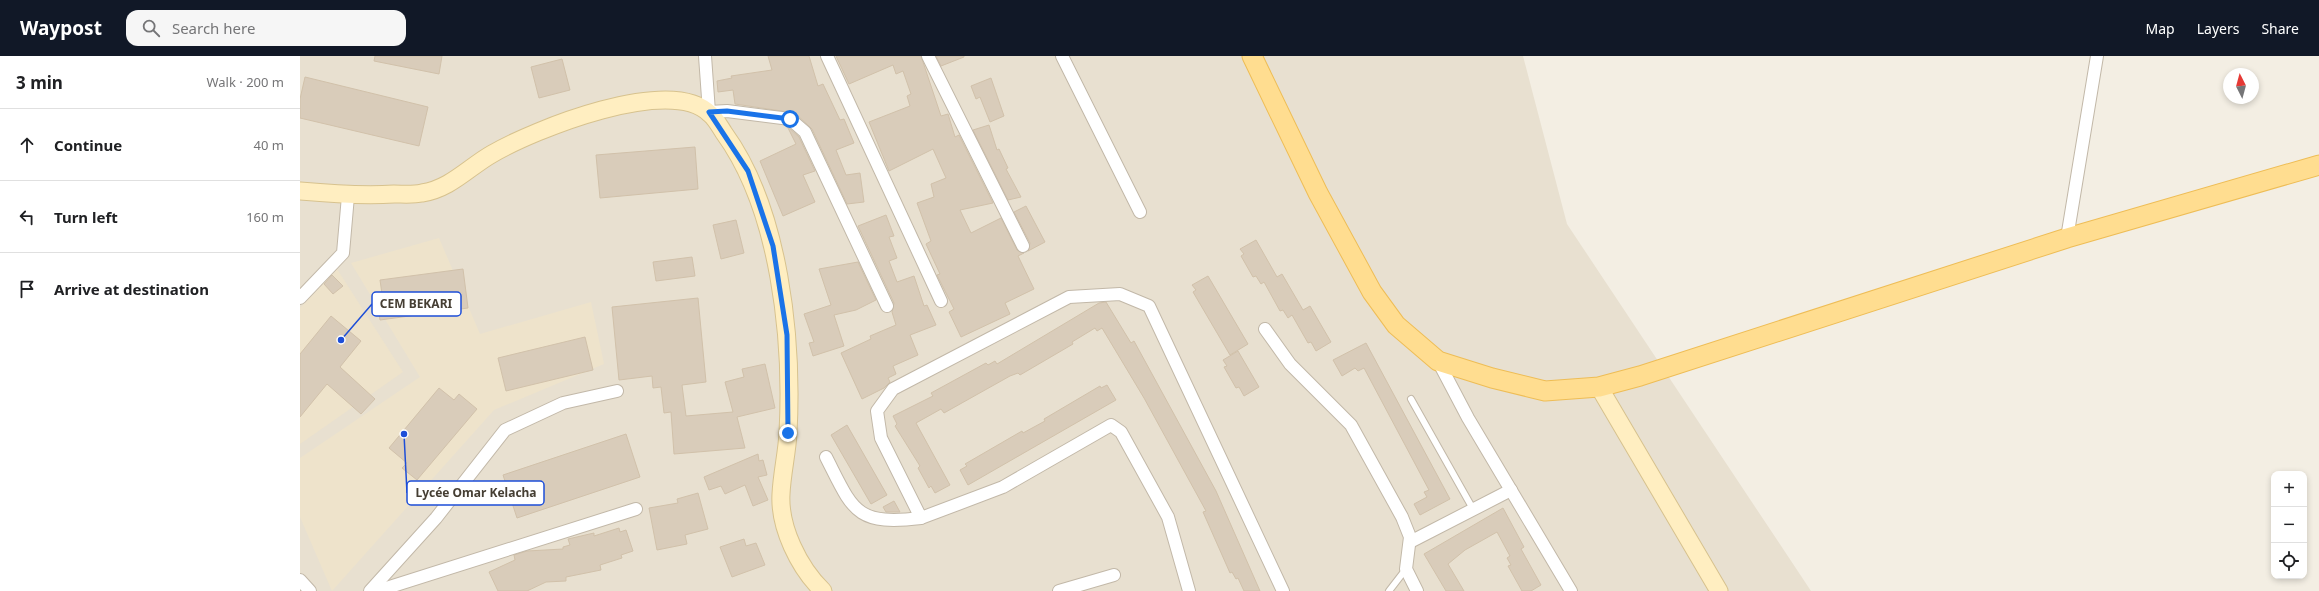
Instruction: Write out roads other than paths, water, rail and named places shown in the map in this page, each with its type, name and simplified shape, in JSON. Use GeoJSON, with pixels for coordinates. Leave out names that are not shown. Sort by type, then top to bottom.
{"type":"FeatureCollection","features":[{"type":"Feature","properties":{"kind":"main road"},"geometry":{"type":"LineString","coordinates":[[1252,56],[1318,193],[1372,292],[1396,325],[1438,360],[1492,378],[1545,391],[1599,387],[2067,238],[2319,165]]}},
{"type":"Feature","properties":{"kind":"main road"},"geometry":{"type":"LineString","coordinates":[[300,191],[348,196],[423,193],[440,188],[492,154],[540,129],[599,110],[658,101],[679,101],[686,102],[709,112],[748,171],[773,246],[787,335],[788,433],[780,496],[783,514],[795,552],[814,582],[823,591]]}},
{"type":"Feature","properties":{"kind":"main road"},"geometry":{"type":"LineString","coordinates":[[1599,387],[1719,591]]}},
{"type":"Feature","properties":{"kind":"street"},"geometry":{"type":"LineString","coordinates":[[704,56],[709,112],[727,111],[790,119],[805,132],[887,306]]}},
{"type":"Feature","properties":{"kind":"street"},"geometry":{"type":"LineString","coordinates":[[826,56],[941,301]]}},
{"type":"Feature","properties":{"kind":"street"},"geometry":{"type":"LineString","coordinates":[[928,56],[1023,246]]}},
{"type":"Feature","properties":{"kind":"street"},"geometry":{"type":"LineString","coordinates":[[1062,56],[1140,212]]}},
{"type":"Feature","properties":{"kind":"street"},"geometry":{"type":"LineString","coordinates":[[2067,238],[2096,56]]}},
{"type":"Feature","properties":{"kind":"street"},"geometry":{"type":"LineString","coordinates":[[300,298],[343,253],[348,196]]}},
{"type":"Feature","properties":{"kind":"street"},"geometry":{"type":"LineString","coordinates":[[921,518],[880,438],[877,411],[893,389],[1069,296],[1120,294],[1149,306],[1283,591]]}},
{"type":"Feature","properties":{"kind":"street"},"geometry":{"type":"LineString","coordinates":[[1265,329],[1290,364],[1351,425],[1402,517],[1410,542],[1406,569],[1417,591]]}},
{"type":"Feature","properties":{"kind":"street"},"geometry":{"type":"LineString","coordinates":[[1438,360],[1468,418],[1571,591]]}},
{"type":"Feature","properties":{"kind":"street"},"geometry":{"type":"LineString","coordinates":[[370,591],[436,518],[505,430],[563,403],[617,391]]}},
{"type":"Feature","properties":{"kind":"street"},"geometry":{"type":"LineString","coordinates":[[826,457],[850,503],[870,518],[898,520],[921,518],[1003,487],[1110,425],[1121,432],[1168,517],[1189,591]]}},
{"type":"Feature","properties":{"kind":"street"},"geometry":{"type":"LineString","coordinates":[[1410,542],[1511,490]]}},
{"type":"Feature","properties":{"kind":"street"},"geometry":{"type":"LineString","coordinates":[[376,591],[636,509]]}},
{"type":"Feature","properties":{"kind":"street"},"geometry":{"type":"LineString","coordinates":[[1059,591],[1114,575]]}},
{"type":"Feature","properties":{"kind":"street"},"geometry":{"type":"LineString","coordinates":[[300,580],[310,591]]}},
{"type":"Feature","properties":{"kind":"lane"},"geometry":{"type":"LineString","coordinates":[[1411,399],[1473,509]]}},
{"type":"Feature","properties":{"kind":"lane"},"geometry":{"type":"LineString","coordinates":[[1389,591],[1406,569]]}},
{"type":"Feature","properties":{"kind":"place","name":"CEM BEKARI"},"geometry":{"type":"Point","coordinates":[341,340]}},
{"type":"Feature","properties":{"kind":"place","name":"Lycée Omar Kelacha"},"geometry":{"type":"Point","coordinates":[404,434]}}]}
